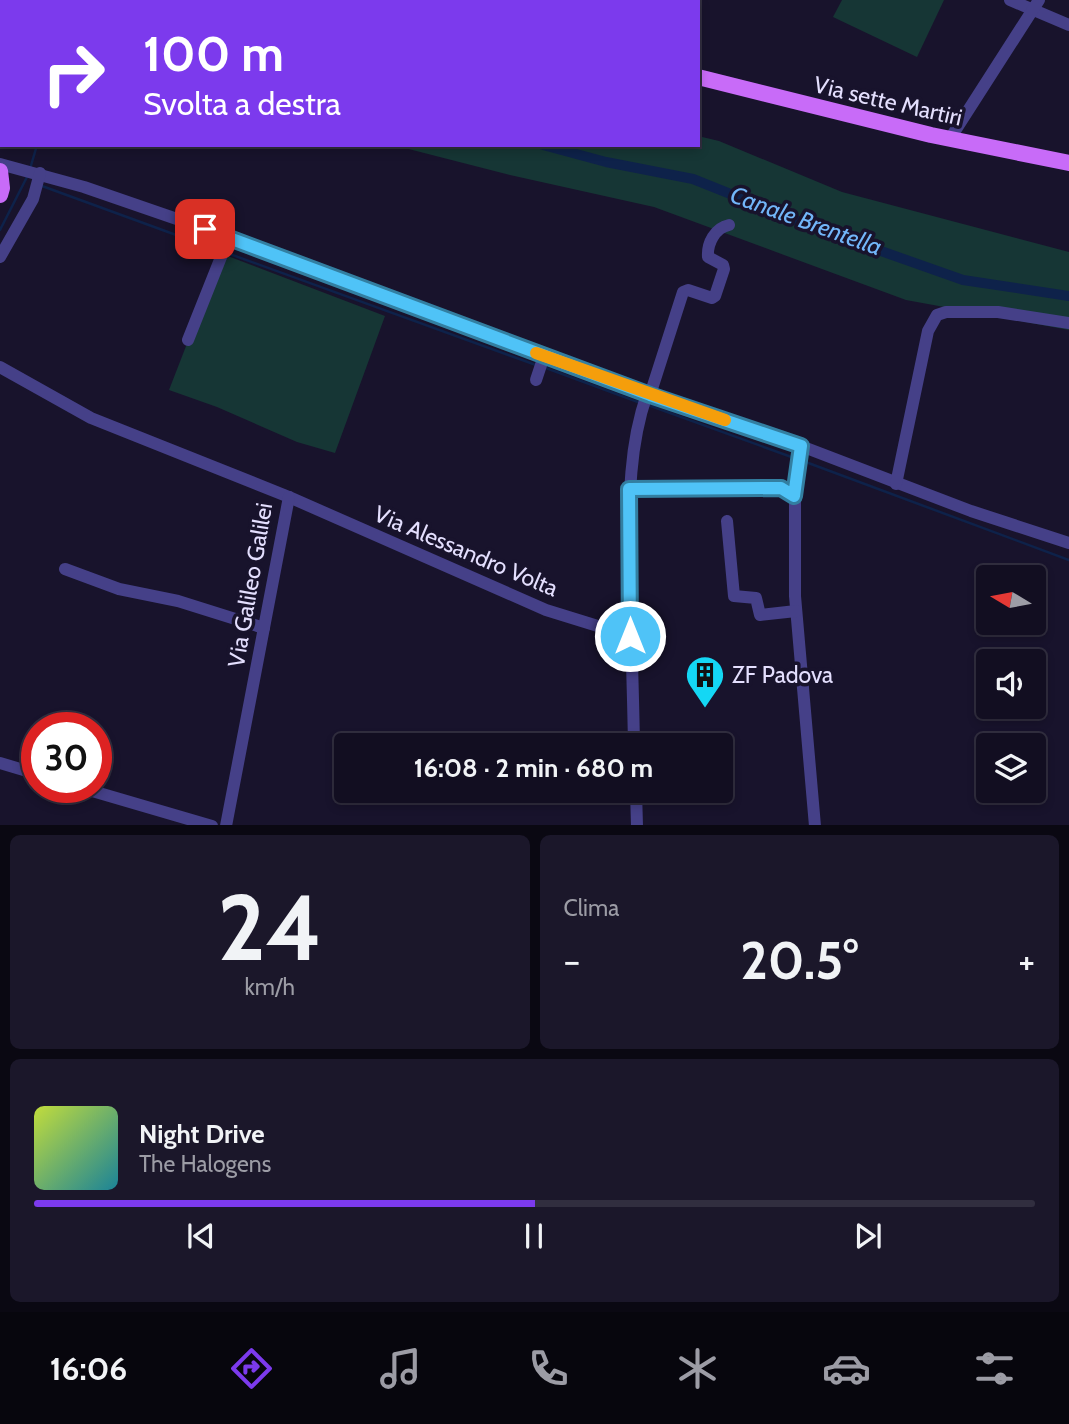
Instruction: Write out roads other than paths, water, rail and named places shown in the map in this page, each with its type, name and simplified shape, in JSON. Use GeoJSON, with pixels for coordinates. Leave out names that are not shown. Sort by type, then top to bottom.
{"type":"FeatureCollection","features":[{"type":"Feature","properties":{"kind":"main road","name":"Via sette Martiri"},"geometry":{"type":"LineString","coordinates":[[700,77],[952,140],[1069,163]]}},
{"type":"Feature","properties":{"kind":"main road"},"geometry":{"type":"LineString","coordinates":[[0,197],[2,188],[25,172]]}},
{"type":"Feature","properties":{"kind":"street"},"geometry":{"type":"LineString","coordinates":[[1010,0],[1036,5],[1069,25]]}},
{"type":"Feature","properties":{"kind":"street"},"geometry":{"type":"LineString","coordinates":[[952,140],[953,134],[1036,5]]}},
{"type":"Feature","properties":{"kind":"street"},"geometry":{"type":"LineString","coordinates":[[0,164],[229,237],[895,484],[1069,543]]}},
{"type":"Feature","properties":{"kind":"street"},"geometry":{"type":"LineString","coordinates":[[0,257],[33,199],[35,191],[25,172]]}},
{"type":"Feature","properties":{"kind":"street"},"geometry":{"type":"LineString","coordinates":[[634,733],[630,636],[629,489],[639,417],[683,292],[688,290],[712,298],[715,296],[724,269],[723,265],[708,257],[708,251],[715,232],[722,226],[729,225]]}},
{"type":"Feature","properties":{"kind":"street"},"geometry":{"type":"LineString","coordinates":[[188,340],[229,237]]}},
{"type":"Feature","properties":{"kind":"street"},"geometry":{"type":"LineString","coordinates":[[895,484],[931,322],[937,315],[946,312],[998,312],[1069,323]]}},
{"type":"Feature","properties":{"kind":"street"},"geometry":{"type":"LineString","coordinates":[[536,380],[544,356]]}},
{"type":"Feature","properties":{"kind":"street","name":"Via Galileo Galilei"},"geometry":{"type":"LineString","coordinates":[[0,367],[91,418],[289,497],[226,825]]}},
{"type":"Feature","properties":{"kind":"street"},"geometry":{"type":"LineString","coordinates":[[800,449],[794,496],[796,611],[815,825]]}},
{"type":"Feature","properties":{"kind":"street"},"geometry":{"type":"LineString","coordinates":[[629,489],[781,488],[794,496]]}},
{"type":"Feature","properties":{"kind":"street","name":"Via Alessandro Volta"},"geometry":{"type":"LineString","coordinates":[[289,497],[546,610],[630,636]]}},
{"type":"Feature","properties":{"kind":"street"},"geometry":{"type":"LineString","coordinates":[[727,521],[734,596],[756,598],[760,615],[796,611]]}},
{"type":"Feature","properties":{"kind":"street"},"geometry":{"type":"LineString","coordinates":[[65,569],[119,589],[178,601],[264,628]]}},
{"type":"Feature","properties":{"kind":"street"},"geometry":{"type":"LineString","coordinates":[[0,763],[21,769]]}},
{"type":"Feature","properties":{"kind":"street"},"geometry":{"type":"LineString","coordinates":[[112,797],[212,825]]}},
{"type":"Feature","properties":{"kind":"street"},"geometry":{"type":"LineString","coordinates":[[636,803],[636,825]]}},
{"type":"Feature","properties":{"kind":"waterway"},"geometry":{"type":"LineString","coordinates":[[30,169],[36,147]]}},
{"type":"Feature","properties":{"kind":"waterway","name":"Canale Brentella"},"geometry":{"type":"LineString","coordinates":[[550,147],[606,162],[693,179],[813,227],[963,280],[1069,296]]}},
{"type":"Feature","properties":{"kind":"waterway"},"geometry":{"type":"LineString","coordinates":[[0,230],[28,175]]}},
{"type":"Feature","properties":{"kind":"waterway"},"geometry":{"type":"LineString","coordinates":[[42,186],[220,251]]}},
{"type":"Feature","properties":{"kind":"waterway"},"geometry":{"type":"LineString","coordinates":[[227,253],[536,365]]}},
{"type":"Feature","properties":{"kind":"waterway"},"geometry":{"type":"LineString","coordinates":[[546,368],[638,402]]}},
{"type":"Feature","properties":{"kind":"waterway"},"geometry":{"type":"LineString","coordinates":[[648,405],[797,459]]}},
{"type":"Feature","properties":{"kind":"waterway"},"geometry":{"type":"LineString","coordinates":[[803,461],[1069,560]]}},
{"type":"Feature","properties":{"kind":"place","name":"ZF Padova"},"geometry":{"type":"Point","coordinates":[705,709]}}]}
